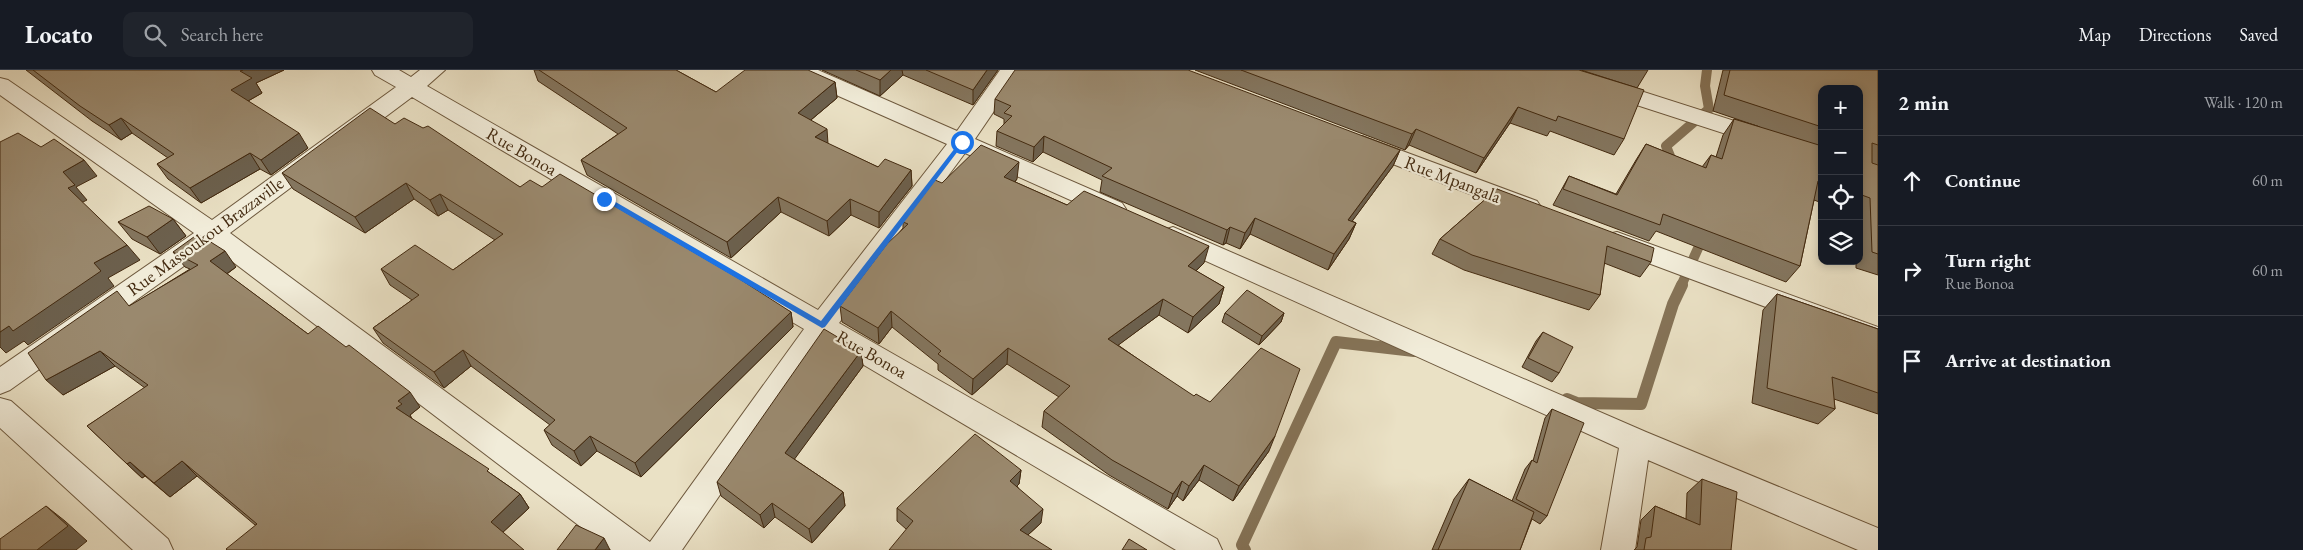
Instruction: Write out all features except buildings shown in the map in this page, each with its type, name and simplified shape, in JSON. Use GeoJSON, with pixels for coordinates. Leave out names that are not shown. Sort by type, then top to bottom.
{"type":"FeatureCollection","features":[{"type":"Feature","properties":{"kind":"street","name":"Rue Bonoa"},"geometry":{"type":"LineString","coordinates":[[383,70],[1205,550]]}},
{"type":"Feature","properties":{"kind":"street","name":"Rue Massoukou Brazzaville"},"geometry":{"type":"LineString","coordinates":[[0,382],[212,232],[434,70]]}},
{"type":"Feature","properties":{"kind":"street"},"geometry":{"type":"LineString","coordinates":[[799,70],[1635,441],[1878,543]]}},
{"type":"Feature","properties":{"kind":"street"},"geometry":{"type":"LineString","coordinates":[[663,550],[822,325],[962,142],[1011,70]]}},
{"type":"Feature","properties":{"kind":"street"},"geometry":{"type":"LineString","coordinates":[[1552,70],[1818,156]]}},
{"type":"Feature","properties":{"kind":"street"},"geometry":{"type":"LineString","coordinates":[[0,85],[212,232],[637,550]]}},
{"type":"Feature","properties":{"kind":"street","name":"Rue Mpangala"},"geometry":{"type":"LineString","coordinates":[[1337,134],[1551,216]]}},
{"type":"Feature","properties":{"kind":"street"},"geometry":{"type":"LineString","coordinates":[[1598,234],[1878,338]]}},
{"type":"Feature","properties":{"kind":"street"},"geometry":{"type":"LineString","coordinates":[[0,410],[156,550]]}},
{"type":"Feature","properties":{"kind":"street"},"geometry":{"type":"LineString","coordinates":[[1618,550],[1635,441]]}},
{"type":"Feature","properties":{"kind":"waterway"},"geometry":{"type":"LineString","coordinates":[[1674,166],[1666,146],[1709,109],[1705,86],[1707,70]]}},
{"type":"Feature","properties":{"kind":"waterway"},"geometry":{"type":"LineString","coordinates":[[1681,286],[1704,235]]}},
{"type":"Feature","properties":{"kind":"waterway"},"geometry":{"type":"LineString","coordinates":[[1567,399],[1577,403],[1641,404],[1673,304],[1682,285]]}},
{"type":"Feature","properties":{"kind":"waterway"},"geometry":{"type":"LineString","coordinates":[[1245,550],[1242,545],[1336,342],[1414,351]]}},
{"type":"Feature","properties":{"kind":"route"},"geometry":{"type":"LineString","coordinates":[[604,199],[822,325],[962,142]]}}]}
